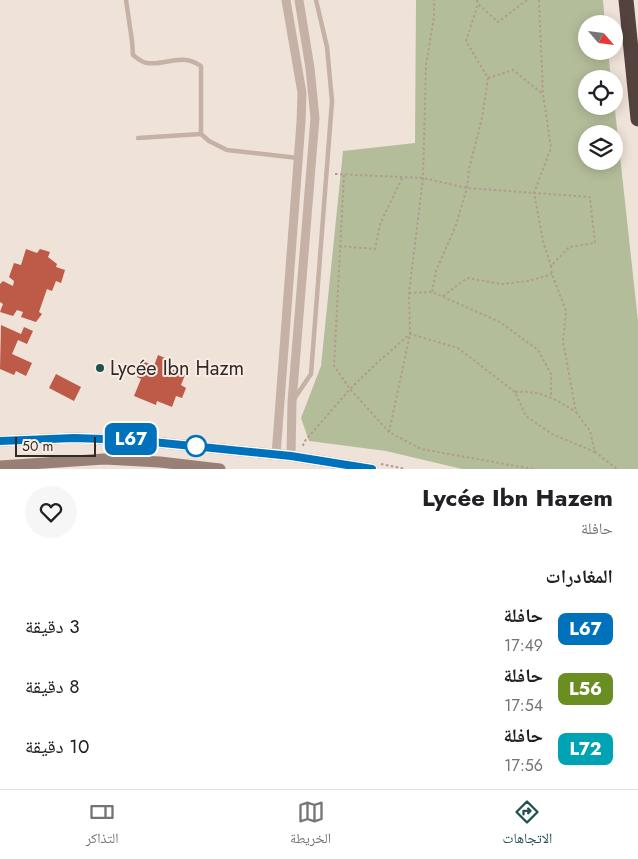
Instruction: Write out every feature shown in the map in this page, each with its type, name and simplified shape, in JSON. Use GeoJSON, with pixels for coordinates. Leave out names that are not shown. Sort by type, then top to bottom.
{"type":"FeatureCollection","features":[{"type":"Feature","properties":{"kind":"highway"},"geometry":{"type":"LineString","coordinates":[[626,0],[638,119]]}},
{"type":"Feature","properties":{"kind":"main road"},"geometry":{"type":"LineString","coordinates":[[0,441],[74,438],[124,439],[295,457],[372,469]]}},
{"type":"Feature","properties":{"kind":"main road"},"geometry":{"type":"LineString","coordinates":[[0,466],[33,466],[104,459],[160,462],[220,469]]}},
{"type":"Feature","properties":{"kind":"street"},"geometry":{"type":"LineString","coordinates":[[276,455],[302,93],[286,0]]}},
{"type":"Feature","properties":{"kind":"street"},"geometry":{"type":"LineString","coordinates":[[295,457],[292,402],[315,118],[310,68],[299,0]]}},
{"type":"Feature","properties":{"kind":"street"},"geometry":{"type":"LineString","coordinates":[[299,148],[312,152]]}},
{"type":"Feature","properties":{"kind":"lane"},"geometry":{"type":"LineString","coordinates":[[126,0],[133,55],[141,61],[149,63],[176,59],[194,61],[201,66],[201,134]]}},
{"type":"Feature","properties":{"kind":"lane"},"geometry":{"type":"LineString","coordinates":[[292,402],[311,374],[332,101],[327,47],[316,0]]}},
{"type":"Feature","properties":{"kind":"lane"},"geometry":{"type":"LineString","coordinates":[[138,138],[201,134],[209,141],[227,150],[298,158]]}},
{"type":"Feature","properties":{"kind":"path"},"geometry":{"type":"LineString","coordinates":[[389,432],[410,334],[409,293],[423,178],[426,65],[434,17],[434,0]]}},
{"type":"Feature","properties":{"kind":"path"},"geometry":{"type":"LineString","coordinates":[[432,292],[436,271],[456,225],[468,188],[470,169],[482,118],[488,78],[466,41],[478,4],[477,0]]}},
{"type":"Feature","properties":{"kind":"path"},"geometry":{"type":"LineString","coordinates":[[478,4],[498,22],[527,0]]}},
{"type":"Feature","properties":{"kind":"path"},"geometry":{"type":"LineString","coordinates":[[539,0],[543,94],[551,148],[534,193],[543,241],[552,274],[566,311],[563,341],[576,412]]}},
{"type":"Feature","properties":{"kind":"path"},"geometry":{"type":"LineString","coordinates":[[488,78],[513,70],[543,94]]}},
{"type":"Feature","properties":{"kind":"path"},"geometry":{"type":"LineString","coordinates":[[327,174],[423,178],[468,188],[590,196],[595,243],[569,247],[551,266]]}},
{"type":"Feature","properties":{"kind":"path"},"geometry":{"type":"LineString","coordinates":[[344,174],[334,366],[350,389],[389,432],[421,449],[533,469]]}},
{"type":"Feature","properties":{"kind":"path"},"geometry":{"type":"LineString","coordinates":[[339,246],[375,249],[380,224],[402,177]]}},
{"type":"Feature","properties":{"kind":"path"},"geometry":{"type":"LineString","coordinates":[[444,296],[468,278],[500,284],[529,281],[552,274]]}},
{"type":"Feature","properties":{"kind":"path"},"geometry":{"type":"LineString","coordinates":[[409,293],[432,292],[500,322],[538,350],[551,374],[551,396]]}},
{"type":"Feature","properties":{"kind":"path"},"geometry":{"type":"LineString","coordinates":[[295,457],[304,442],[350,389],[410,334]]}},
{"type":"Feature","properties":{"kind":"path"},"geometry":{"type":"LineString","coordinates":[[410,334],[458,348],[515,392],[526,416],[552,434],[595,452],[617,469]]}},
{"type":"Feature","properties":{"kind":"path"},"geometry":{"type":"LineString","coordinates":[[515,392],[529,391],[551,396],[576,412],[590,431],[595,452]]}},
{"type":"Feature","properties":{"kind":"green space"},"geometry":{"type":"Polygon","coordinates":[[[416,0],[603,0],[604,15],[578,15],[578,60],[609,60],[610,70],[578,70],[578,115],[616,115],[617,125],[578,125],[578,170],[622,170],[638,321],[638,469],[462,469],[386,451],[309,441],[301,418],[321,366],[343,151],[415,143],[416,0]]]}},
{"type":"Feature","properties":{"kind":"building"},"geometry":{"type":"Polygon","coordinates":[[[26,249],[37,253],[40,249],[50,252],[48,257],[57,264],[56,267],[65,270],[61,283],[56,281],[52,291],[47,289],[39,312],[42,314],[36,322],[21,317],[23,312],[17,310],[13,316],[0,312],[3,304],[0,302],[0,284],[3,281],[13,286],[14,281],[9,277],[14,263],[21,265],[26,249]]]}},
{"type":"Feature","properties":{"kind":"building"},"geometry":{"type":"Polygon","coordinates":[[[1,325],[21,334],[24,327],[33,331],[27,344],[18,340],[12,354],[32,363],[26,376],[16,371],[14,375],[0,369],[1,325]]]}},
{"type":"Feature","properties":{"kind":"building"},"geometry":{"type":"Polygon","coordinates":[[[158,355],[172,361],[169,368],[185,375],[181,385],[186,388],[182,398],[176,396],[172,407],[157,401],[156,405],[134,396],[141,379],[137,377],[143,361],[154,366],[158,355]]]}},
{"type":"Feature","properties":{"kind":"building"},"geometry":{"type":"Polygon","coordinates":[[[56,374],[81,387],[74,401],[49,388],[56,374]]]}},
{"type":"Feature","properties":{"kind":"bus line","name":"L67"},"geometry":{"type":"LineString","coordinates":[[0,441],[105,438],[162,442],[291,456],[372,469]]}},
{"type":"Feature","properties":{"kind":"place","name":"Lycée Ibn Hazm"},"geometry":{"type":"Point","coordinates":[100,368]}}]}
